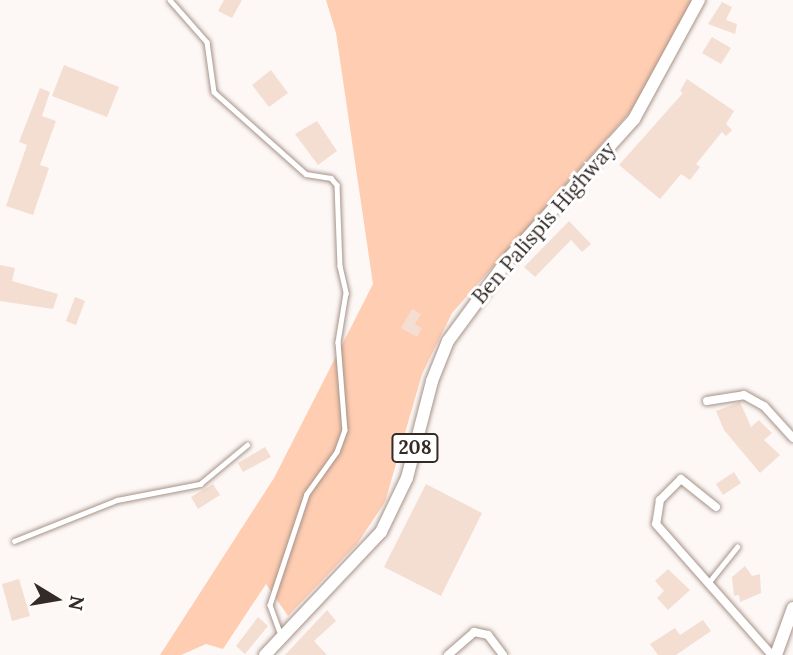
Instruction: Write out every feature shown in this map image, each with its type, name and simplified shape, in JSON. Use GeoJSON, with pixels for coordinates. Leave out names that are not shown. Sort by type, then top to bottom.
{"type":"FeatureCollection","features":[{"type":"Feature","properties":{"kind":"main road","name":"Ben Palispis Highway"},"geometry":{"type":"LineString","coordinates":[[265,655],[381,532],[407,478],[432,381],[448,341],[509,258],[634,119],[699,0]]}},
{"type":"Feature","properties":{"kind":"main road"},"geometry":{"type":"LineString","coordinates":[[774,655],[793,608]]}},
{"type":"Feature","properties":{"kind":"street"},"geometry":{"type":"LineString","coordinates":[[707,401],[733,395],[753,399],[793,438]]}},
{"type":"Feature","properties":{"kind":"street"},"geometry":{"type":"LineString","coordinates":[[716,508],[681,479],[670,485],[656,514],[660,531],[774,655]]}},
{"type":"Feature","properties":{"kind":"street"},"geometry":{"type":"LineString","coordinates":[[448,655],[474,632],[488,635],[503,655]]}},
{"type":"Feature","properties":{"kind":"lane"},"geometry":{"type":"LineString","coordinates":[[170,0],[207,42],[214,92],[306,174],[331,178],[337,185],[340,266],[346,293],[338,342],[345,430],[337,452],[307,494],[270,605],[281,636]]}},
{"type":"Feature","properties":{"kind":"lane"},"geometry":{"type":"LineString","coordinates":[[14,541],[117,500],[200,484],[247,445]]}},
{"type":"Feature","properties":{"kind":"lane"},"geometry":{"type":"LineString","coordinates":[[708,583],[737,547]]}},
{"type":"Feature","properties":{"kind":"shaded area"},"geometry":{"type":"Polygon","coordinates":[[[326,0],[696,0],[630,112],[452,313],[422,374],[385,502],[357,544],[288,616],[266,584],[223,649],[206,644],[181,655],[160,655],[274,478],[373,284],[336,33],[326,0]]]}},
{"type":"Feature","properties":{"kind":"building"},"geometry":{"type":"Polygon","coordinates":[[[224,0],[242,0],[232,18],[218,11],[224,0]]]}},
{"type":"Feature","properties":{"kind":"building"},"geometry":{"type":"Polygon","coordinates":[[[722,2],[732,7],[726,20],[737,24],[735,34],[708,24],[722,2]]]}},
{"type":"Feature","properties":{"kind":"building"},"geometry":{"type":"Polygon","coordinates":[[[712,37],[731,48],[721,64],[702,53],[712,37]]]}},
{"type":"Feature","properties":{"kind":"building"},"geometry":{"type":"Polygon","coordinates":[[[64,65],[119,87],[107,117],[52,96],[64,65]]]}},
{"type":"Feature","properties":{"kind":"building"},"geometry":{"type":"Polygon","coordinates":[[[271,70],[288,93],[269,107],[252,85],[271,70]]]}},
{"type":"Feature","properties":{"kind":"building"},"geometry":{"type":"Polygon","coordinates":[[[687,79],[734,111],[726,124],[732,130],[726,136],[722,132],[696,164],[700,167],[690,180],[681,174],[660,199],[619,165],[683,93],[680,91],[687,79]]]}},
{"type":"Feature","properties":{"kind":"building"},"geometry":{"type":"Polygon","coordinates":[[[40,88],[50,92],[42,116],[56,121],[40,165],[49,168],[33,215],[6,206],[27,145],[19,142],[40,88]]]}},
{"type":"Feature","properties":{"kind":"building"},"geometry":{"type":"Polygon","coordinates":[[[317,121],[337,151],[318,165],[295,134],[317,121]]]}},
{"type":"Feature","properties":{"kind":"building"},"geometry":{"type":"Polygon","coordinates":[[[569,221],[591,244],[582,252],[571,240],[535,277],[524,267],[569,221]]]}},
{"type":"Feature","properties":{"kind":"building"},"geometry":{"type":"Polygon","coordinates":[[[0,265],[15,268],[12,281],[58,294],[53,309],[0,301],[0,265]]]}},
{"type":"Feature","properties":{"kind":"building"},"geometry":{"type":"Polygon","coordinates":[[[75,297],[85,301],[76,325],[66,321],[75,297]]]}},
{"type":"Feature","properties":{"kind":"building"},"geometry":{"type":"Polygon","coordinates":[[[412,309],[421,314],[415,324],[422,328],[417,337],[401,328],[412,309]]]}},
{"type":"Feature","properties":{"kind":"building"},"geometry":{"type":"Polygon","coordinates":[[[740,402],[751,427],[759,420],[772,433],[764,440],[780,455],[760,473],[724,430],[716,411],[740,402]]]}},
{"type":"Feature","properties":{"kind":"building"},"geometry":{"type":"Polygon","coordinates":[[[265,447],[271,457],[243,472],[238,463],[265,447]]]}},
{"type":"Feature","properties":{"kind":"building"},"geometry":{"type":"Polygon","coordinates":[[[734,472],[741,483],[723,495],[716,484],[734,472]]]}},
{"type":"Feature","properties":{"kind":"building"},"geometry":{"type":"Polygon","coordinates":[[[213,484],[220,495],[198,509],[191,497],[213,484]]]}},
{"type":"Feature","properties":{"kind":"building"},"geometry":{"type":"Polygon","coordinates":[[[426,484],[482,513],[441,596],[384,567],[426,484]]]}},
{"type":"Feature","properties":{"kind":"building"},"geometry":{"type":"Polygon","coordinates":[[[745,566],[752,576],[760,574],[761,593],[740,602],[739,595],[734,596],[732,577],[745,566]]]}},
{"type":"Feature","properties":{"kind":"building"},"geometry":{"type":"Polygon","coordinates":[[[668,569],[690,590],[668,610],[657,598],[664,591],[655,581],[668,569]]]}},
{"type":"Feature","properties":{"kind":"building"},"geometry":{"type":"Polygon","coordinates":[[[19,579],[30,616],[12,621],[2,584],[19,579]]]}},
{"type":"Feature","properties":{"kind":"building"},"geometry":{"type":"Polygon","coordinates":[[[327,610],[336,621],[314,641],[327,655],[285,655],[327,610]]]}},
{"type":"Feature","properties":{"kind":"building"},"geometry":{"type":"Polygon","coordinates":[[[258,617],[268,626],[245,654],[236,646],[258,617]]]}},
{"type":"Feature","properties":{"kind":"building"},"geometry":{"type":"Polygon","coordinates":[[[703,620],[711,631],[676,655],[658,655],[650,644],[675,628],[680,635],[703,620]]]}}]}
